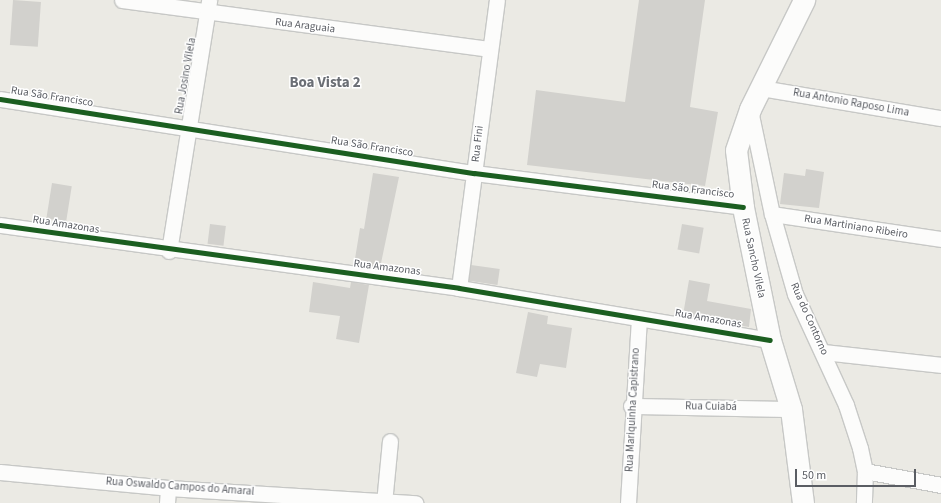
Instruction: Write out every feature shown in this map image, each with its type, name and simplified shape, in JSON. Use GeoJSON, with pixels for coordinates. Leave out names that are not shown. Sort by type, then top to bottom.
{"type":"FeatureCollection","features":[{"type":"Feature","properties":{"kind":"main road","name":"Rua Sancho Vilela"},"geometry":{"type":"LineString","coordinates":[[803,503],[791,409],[770,340],[743,207],[736,150],[750,109],[804,0]]}},
{"type":"Feature","properties":{"kind":"street","name":"Rua Araguaia"},"geometry":{"type":"LineString","coordinates":[[122,0],[208,7],[489,49]]}},
{"type":"Feature","properties":{"kind":"street","name":"Rua Fini"},"geometry":{"type":"LineString","coordinates":[[459,288],[489,49],[497,0]]}},
{"type":"Feature","properties":{"kind":"street","name":"Rua Josino Vilela"},"geometry":{"type":"LineString","coordinates":[[169,251],[208,7]]}},
{"type":"Feature","properties":{"kind":"street","name":"Rua Antonio Raposo Lima"},"geometry":{"type":"LineString","coordinates":[[761,88],[941,118]]}},
{"type":"Feature","properties":{"kind":"street","name":"Rua São Francisco"},"geometry":{"type":"LineString","coordinates":[[0,99],[474,173],[743,207]]}},
{"type":"Feature","properties":{"kind":"street","name":"Rua do Contorno"},"geometry":{"type":"LineString","coordinates":[[750,109],[772,214],[795,294],[824,352],[846,405],[865,471],[864,503]]}},
{"type":"Feature","properties":{"kind":"street","name":"Rua Martiniano Ribeiro"},"geometry":{"type":"LineString","coordinates":[[772,214],[941,239]]}},
{"type":"Feature","properties":{"kind":"street","name":"Rua Amazonas"},"geometry":{"type":"LineString","coordinates":[[0,225],[169,251],[459,288],[770,340]]}},
{"type":"Feature","properties":{"kind":"street","name":"Rua Mariquinha Capistrano"},"geometry":{"type":"LineString","coordinates":[[628,503],[631,406],[639,318]]}},
{"type":"Feature","properties":{"kind":"street"},"geometry":{"type":"LineString","coordinates":[[824,352],[941,365]]}},
{"type":"Feature","properties":{"kind":"street","name":"Rua Cuiabá"},"geometry":{"type":"LineString","coordinates":[[631,406],[791,409]]}},
{"type":"Feature","properties":{"kind":"street"},"geometry":{"type":"LineString","coordinates":[[384,502],[390,440]]}},
{"type":"Feature","properties":{"kind":"street"},"geometry":{"type":"LineString","coordinates":[[865,471],[941,485]]}},
{"type":"Feature","properties":{"kind":"street","name":"Rua Oswaldo Campos do Amaral"},"geometry":{"type":"LineString","coordinates":[[0,472],[168,488],[416,503]]}},
{"type":"Feature","properties":{"kind":"street"},"geometry":{"type":"LineString","coordinates":[[167,503],[168,488]]}},
{"type":"Feature","properties":{"kind":"building"},"geometry":{"type":"Polygon","coordinates":[[[13,0],[41,2],[38,47],[10,45],[13,0]]]}},
{"type":"Feature","properties":{"kind":"building"},"geometry":{"type":"Polygon","coordinates":[[[639,0],[705,0],[690,107],[718,112],[705,186],[527,165],[536,90],[625,102],[639,0]]]}},
{"type":"Feature","properties":{"kind":"building"},"geometry":{"type":"Polygon","coordinates":[[[806,169],[824,172],[819,208],[780,204],[784,173],[805,176],[806,169]]]}},
{"type":"Feature","properties":{"kind":"building"},"geometry":{"type":"Polygon","coordinates":[[[373,173],[399,177],[380,268],[354,265],[360,228],[364,229],[373,173]]]}},
{"type":"Feature","properties":{"kind":"building"},"geometry":{"type":"Polygon","coordinates":[[[52,183],[72,186],[66,222],[46,219],[52,183]]]}},
{"type":"Feature","properties":{"kind":"building"},"geometry":{"type":"Polygon","coordinates":[[[210,224],[226,226],[223,246],[208,244],[210,224]]]}},
{"type":"Feature","properties":{"kind":"building"},"geometry":{"type":"Polygon","coordinates":[[[682,224],[704,228],[699,253],[677,250],[682,224]]]}},
{"type":"Feature","properties":{"kind":"building"},"geometry":{"type":"Polygon","coordinates":[[[471,265],[500,269],[497,285],[469,281],[471,265]]]}},
{"type":"Feature","properties":{"kind":"building"},"geometry":{"type":"Polygon","coordinates":[[[689,280],[710,284],[707,301],[751,309],[749,327],[683,315],[689,280]]]}},
{"type":"Feature","properties":{"kind":"building"},"geometry":{"type":"Polygon","coordinates":[[[313,282],[350,288],[351,282],[369,285],[359,343],[336,339],[340,316],[309,312],[313,282]]]}},
{"type":"Feature","properties":{"kind":"building"},"geometry":{"type":"Polygon","coordinates":[[[528,312],[548,316],[547,324],[572,328],[566,368],[540,364],[537,377],[516,373],[528,312]]]}},
{"type":"Feature","properties":{"kind":"cycle path"},"geometry":{"type":"LineString","coordinates":[[0,99],[474,173],[743,207]]}},
{"type":"Feature","properties":{"kind":"cycle path"},"geometry":{"type":"LineString","coordinates":[[0,225],[459,288],[770,340]]}},
{"type":"Feature","properties":{"kind":"district","name":"Boa Vista 2"},"geometry":{"type":"Point","coordinates":[325,83]}}]}
